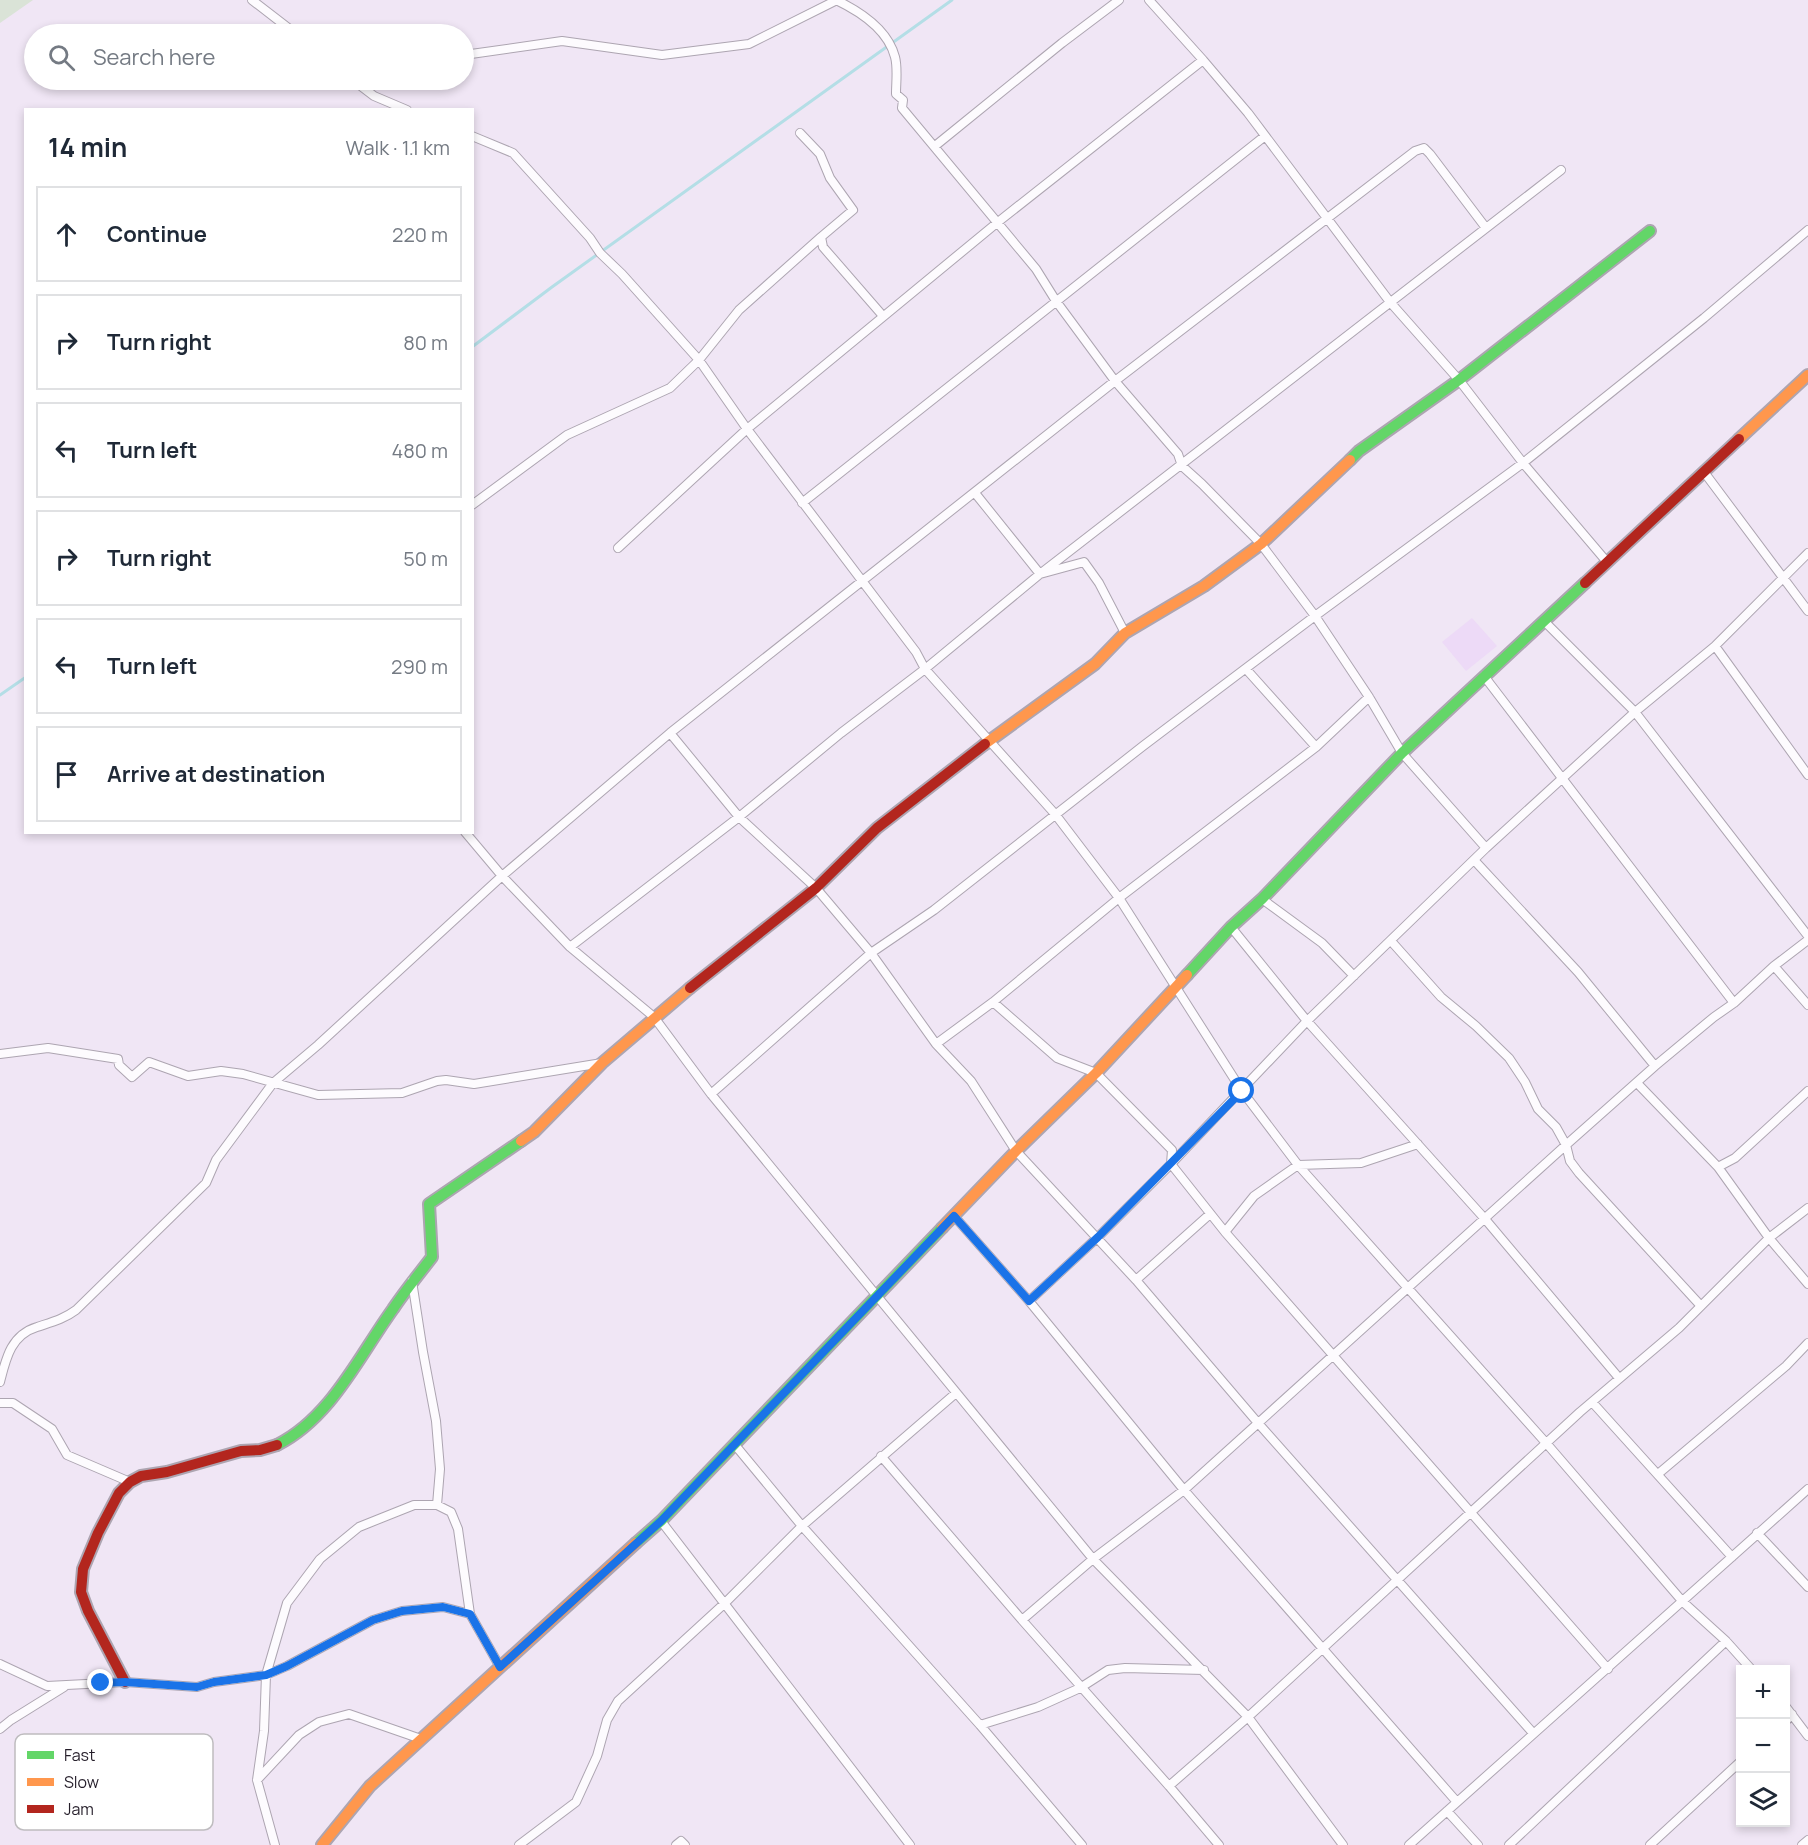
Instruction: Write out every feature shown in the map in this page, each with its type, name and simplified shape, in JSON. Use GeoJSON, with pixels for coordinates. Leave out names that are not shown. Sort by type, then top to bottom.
{"type":"FeatureCollection","features":[{"type":"Feature","properties":{"kind":"street"},"geometry":{"type":"LineString","coordinates":[[252,0],[283,24]]}},
{"type":"Feature","properties":{"kind":"street"},"geometry":{"type":"LineString","coordinates":[[474,54],[562,41],[662,55],[749,44],[836,0],[874,24],[890,45],[895,57],[896,94],[903,100],[902,108],[1035,269],[1115,381],[1178,454],[1182,466],[1261,544],[1315,616],[1370,697],[1402,753],[1486,848]]}},
{"type":"Feature","properties":{"kind":"street"},"geometry":{"type":"LineString","coordinates":[[935,146],[1119,0]]}},
{"type":"Feature","properties":{"kind":"street"},"geometry":{"type":"LineString","coordinates":[[1149,0],[1203,60],[1264,136],[1390,302],[1459,380],[1523,463],[1607,562]]}},
{"type":"Feature","properties":{"kind":"street"},"geometry":{"type":"LineString","coordinates":[[618,548],[747,429],[998,222],[1203,60]]}},
{"type":"Feature","properties":{"kind":"street"},"geometry":{"type":"LineString","coordinates":[[366,90],[374,96],[402,108]]}},
{"type":"Feature","properties":{"kind":"street"},"geometry":{"type":"LineString","coordinates":[[474,504],[567,435],[670,388],[699,360],[739,310],[853,210],[830,178],[820,154],[801,133]]}},
{"type":"Feature","properties":{"kind":"street"},"geometry":{"type":"LineString","coordinates":[[802,503],[1264,136]]}},
{"type":"Feature","properties":{"kind":"street"},"geometry":{"type":"LineString","coordinates":[[474,137],[513,153],[590,238],[600,253],[622,274],[699,360],[747,429],[916,652],[925,669],[1055,814],[1119,898],[1242,1091],[1298,1165],[1409,1287],[1683,1602],[1726,1641],[1748,1665]]}},
{"type":"Feature","properties":{"kind":"street"},"geometry":{"type":"LineString","coordinates":[[0,1382],[12,1345],[20,1335],[66,1317],[76,1310],[206,1183],[216,1160],[273,1083],[318,1045],[502,876],[670,732],[1115,381],[1415,151],[1424,148],[1486,228]]}},
{"type":"Feature","properties":{"kind":"street"},"geometry":{"type":"LineString","coordinates":[[570,947],[739,817],[1040,574],[1562,170]]}},
{"type":"Feature","properties":{"kind":"street"},"geometry":{"type":"LineString","coordinates":[[711,1094],[871,953],[934,910],[1055,814],[1315,616],[1523,463],[1704,318],[1808,230]]}},
{"type":"Feature","properties":{"kind":"street"},"geometry":{"type":"LineString","coordinates":[[125,1682],[81,1593],[83,1569],[98,1533],[119,1493],[130,1482],[141,1476],[167,1472],[241,1451],[260,1450],[278,1445],[309,1424],[343,1382],[412,1281],[432,1257],[429,1204],[534,1132],[602,1063],[654,1017],[816,888],[877,828],[990,740],[1095,664],[1125,633],[1204,586],[1261,544],[1359,451],[1459,380],[1650,231]]}},
{"type":"Feature","properties":{"kind":"street"},"geometry":{"type":"LineString","coordinates":[[821,237],[826,252],[883,316]]}},
{"type":"Feature","properties":{"kind":"street"},"geometry":{"type":"LineString","coordinates":[[322,1845],[370,1786],[661,1521],[1016,1151],[1096,1073],[1175,985],[1231,927],[1262,899],[1402,753],[1808,375]]}},
{"type":"Feature","properties":{"kind":"street"},"geometry":{"type":"LineString","coordinates":[[1704,471],[1808,611]]}},
{"type":"Feature","properties":{"kind":"street"},"geometry":{"type":"LineString","coordinates":[[975,493],[1040,574]]}},
{"type":"Feature","properties":{"kind":"street"},"geometry":{"type":"LineString","coordinates":[[1029,1301],[1098,1237],[1171,1164],[1307,1021],[1486,848],[1635,712],[1715,646],[1808,553]]}},
{"type":"Feature","properties":{"kind":"street"},"geometry":{"type":"LineString","coordinates":[[1040,574],[1084,562],[1099,583],[1125,633]]}},
{"type":"Feature","properties":{"kind":"street"},"geometry":{"type":"LineString","coordinates":[[1022,1620],[1093,1559],[1184,1491],[1655,1066],[1734,1003],[1808,938],[1635,712],[1544,621]]}},
{"type":"Feature","properties":{"kind":"street"},"geometry":{"type":"LineString","coordinates":[[1715,646],[1808,775]]}},
{"type":"Feature","properties":{"kind":"street"},"geometry":{"type":"LineString","coordinates":[[1246,669],[1316,747]]}},
{"type":"Feature","properties":{"kind":"street"},"geometry":{"type":"LineString","coordinates":[[1484,676],[1734,1003]]}},
{"type":"Feature","properties":{"kind":"street"},"geometry":{"type":"LineString","coordinates":[[936,1044],[993,1002],[1119,898],[1316,747],[1370,697]]}},
{"type":"Feature","properties":{"kind":"street"},"geometry":{"type":"LineString","coordinates":[[670,732],[739,817],[816,888],[871,953],[936,1044],[971,1080],[1016,1151],[1098,1237],[1258,1424],[1533,1733]]}},
{"type":"Feature","properties":{"kind":"street"},"geometry":{"type":"LineString","coordinates":[[467,834],[502,876],[570,947],[654,1017],[711,1094],[1093,1559],[1204,1670],[1248,1718],[1343,1845]]}},
{"type":"Feature","properties":{"kind":"street"},"geometry":{"type":"LineString","coordinates":[[1474,860],[1578,972],[1655,1066]]}},
{"type":"Feature","properties":{"kind":"street"},"geometry":{"type":"LineString","coordinates":[[1262,899],[1322,943],[1354,976]]}},
{"type":"Feature","properties":{"kind":"street"},"geometry":{"type":"LineString","coordinates":[[1231,927],[1307,1021],[1485,1219],[1619,1378]]}},
{"type":"Feature","properties":{"kind":"street"},"geometry":{"type":"LineString","coordinates":[[1391,941],[1441,997],[1509,1058],[1525,1082],[1538,1110],[1556,1127],[1566,1145],[1570,1161],[1579,1173],[1701,1306]]}},
{"type":"Feature","properties":{"kind":"street"},"geometry":{"type":"LineString","coordinates":[[1774,966],[1808,1005]]}},
{"type":"Feature","properties":{"kind":"street"},"geometry":{"type":"LineString","coordinates":[[993,1002],[1057,1058],[1096,1073],[1172,1150],[1171,1164],[1225,1232],[1608,1669]]}},
{"type":"Feature","properties":{"kind":"street"},"geometry":{"type":"LineString","coordinates":[[0,1054],[48,1048],[118,1059],[119,1065],[132,1077],[148,1062],[188,1076],[221,1071],[253,1076],[318,1095],[410,1091],[446,1080],[474,1084],[602,1063]]}},
{"type":"Feature","properties":{"kind":"street"},"geometry":{"type":"LineString","coordinates":[[1637,1083],[1718,1167],[1769,1238],[1808,1284]]}},
{"type":"Feature","properties":{"kind":"street"},"geometry":{"type":"LineString","coordinates":[[1718,1167],[1735,1158],[1808,1091]]}},
{"type":"Feature","properties":{"kind":"street"},"geometry":{"type":"LineString","coordinates":[[1225,1232],[1254,1196],[1298,1165],[1361,1163],[1418,1144]]}},
{"type":"Feature","properties":{"kind":"street"},"geometry":{"type":"LineString","coordinates":[[1169,1786],[1248,1718],[1592,1402],[1672,1334],[1769,1238],[1808,1208]]}},
{"type":"Feature","properties":{"kind":"street"},"geometry":{"type":"LineString","coordinates":[[1136,1280],[1210,1214]]}},
{"type":"Feature","properties":{"kind":"street"},"geometry":{"type":"LineString","coordinates":[[954,1216],[1029,1301],[1184,1491],[1457,1802]]}},
{"type":"Feature","properties":{"kind":"street"},"geometry":{"type":"LineString","coordinates":[[412,1281],[436,1421],[440,1469],[437,1505]]}},
{"type":"Feature","properties":{"kind":"street"},"geometry":{"type":"LineString","coordinates":[[1658,1474],[1786,1366],[1808,1343]]}},
{"type":"Feature","properties":{"kind":"street"},"geometry":{"type":"LineString","coordinates":[[519,1845],[576,1802],[597,1756],[607,1720],[618,1701],[725,1604],[802,1526],[956,1393]]}},
{"type":"Feature","properties":{"kind":"street"},"geometry":{"type":"LineString","coordinates":[[1592,1402],[1732,1557]]}},
{"type":"Feature","properties":{"kind":"street"},"geometry":{"type":"LineString","coordinates":[[0,1403],[13,1403],[52,1429],[67,1455],[130,1482]]}},
{"type":"Feature","properties":{"kind":"street"},"geometry":{"type":"LineString","coordinates":[[735,1444],[802,1526],[980,1725],[1082,1845]]}},
{"type":"Feature","properties":{"kind":"street"},"geometry":{"type":"LineString","coordinates":[[881,1456],[1080,1688],[1219,1845]]}},
{"type":"Feature","properties":{"kind":"street"},"geometry":{"type":"LineString","coordinates":[[1409,1845],[1808,1488]]}},
{"type":"Feature","properties":{"kind":"street"},"geometry":{"type":"LineString","coordinates":[[275,1845],[257,1780],[264,1731],[266,1675],[287,1603],[320,1559],[359,1527],[414,1505],[437,1505],[451,1512],[458,1529],[470,1614],[500,1667]]}},
{"type":"Feature","properties":{"kind":"street"},"geometry":{"type":"LineString","coordinates":[[661,1521],[910,1845]]}},
{"type":"Feature","properties":{"kind":"street"},"geometry":{"type":"LineString","coordinates":[[1757,1533],[1808,1587]]}},
{"type":"Feature","properties":{"kind":"street"},"geometry":{"type":"LineString","coordinates":[[0,1664],[46,1686],[125,1682],[197,1687],[214,1682],[266,1675],[373,1620],[402,1611],[443,1607],[470,1614]]}},
{"type":"Feature","properties":{"kind":"street"},"geometry":{"type":"LineString","coordinates":[[1509,1845],[1726,1641]]}},
{"type":"Feature","properties":{"kind":"street"},"geometry":{"type":"LineString","coordinates":[[980,1725],[1038,1707],[1080,1688],[1108,1670],[1125,1668],[1204,1670]]}},
{"type":"Feature","properties":{"kind":"street"},"geometry":{"type":"LineString","coordinates":[[0,1729],[65,1686]]}},
{"type":"Feature","properties":{"kind":"street"},"geometry":{"type":"LineString","coordinates":[[257,1780],[299,1736],[319,1722],[348,1714],[422,1739]]}},
{"type":"Feature","properties":{"kind":"street"},"geometry":{"type":"LineString","coordinates":[[1787,1719],[1792,1714],[1808,1736]]}},
{"type":"Feature","properties":{"kind":"street"},"geometry":{"type":"LineString","coordinates":[[1650,1845],[1736,1766]]}},
{"type":"Feature","properties":{"kind":"street"},"geometry":{"type":"LineString","coordinates":[[1447,1811],[1478,1845]]}},
{"type":"Feature","properties":{"kind":"street"},"geometry":{"type":"LineString","coordinates":[[1802,1845],[1808,1840]]}},
{"type":"Feature","properties":{"kind":"street"},"geometry":{"type":"LineString","coordinates":[[676,1845],[681,1841],[685,1845]]}},
{"type":"Feature","properties":{"kind":"shaded area"},"geometry":{"type":"Polygon","coordinates":[[[0,0],[33,0],[0,23],[0,0]]]}},
{"type":"Feature","properties":{"kind":"shaded area"},"geometry":{"type":"Polygon","coordinates":[[[1472,618],[1497,646],[1466,671],[1442,642],[1472,618]]]}},
{"type":"Feature","properties":{"kind":"waterway"},"geometry":{"type":"LineString","coordinates":[[474,346],[952,0]]}},
{"type":"Feature","properties":{"kind":"waterway"},"geometry":{"type":"LineString","coordinates":[[0,695],[24,678]]}},
{"type":"Feature","properties":{"kind":"traffic: fast"},"geometry":{"type":"LineString","coordinates":[[1350,460],[1359,451],[1459,380],[1650,231]]}},
{"type":"Feature","properties":{"kind":"traffic: fast"},"geometry":{"type":"LineString","coordinates":[[1187,975],[1402,753],[1585,583]]}},
{"type":"Feature","properties":{"kind":"traffic: fast"},"geometry":{"type":"LineString","coordinates":[[277,1445],[313,1419],[328,1402],[432,1257],[429,1204],[521,1141]]}},
{"type":"Feature","properties":{"kind":"traffic: fast"},"geometry":{"type":"LineString","coordinates":[[636,1543],[661,1521],[942,1228]]}},
{"type":"Feature","properties":{"kind":"traffic: slow"},"geometry":{"type":"LineString","coordinates":[[1739,439],[1808,375]]}},
{"type":"Feature","properties":{"kind":"traffic: slow"},"geometry":{"type":"LineString","coordinates":[[985,744],[1095,664],[1125,633],[1204,586],[1261,544],[1350,460]]}},
{"type":"Feature","properties":{"kind":"traffic: slow"},"geometry":{"type":"LineString","coordinates":[[942,1228],[1096,1073],[1187,975]]}},
{"type":"Feature","properties":{"kind":"traffic: slow"},"geometry":{"type":"LineString","coordinates":[[521,1141],[534,1132],[602,1063],[690,988]]}},
{"type":"Feature","properties":{"kind":"traffic: slow"},"geometry":{"type":"LineString","coordinates":[[322,1845],[370,1786],[636,1543]]}},
{"type":"Feature","properties":{"kind":"traffic: jam"},"geometry":{"type":"LineString","coordinates":[[1585,583],[1739,439]]}},
{"type":"Feature","properties":{"kind":"traffic: jam"},"geometry":{"type":"LineString","coordinates":[[690,988],[816,888],[877,828],[985,744]]}},
{"type":"Feature","properties":{"kind":"traffic: jam"},"geometry":{"type":"LineString","coordinates":[[125,1682],[88,1611],[81,1592],[83,1569],[98,1533],[119,1493],[130,1482],[141,1476],[167,1472],[241,1451],[260,1450],[277,1445]]}},
{"type":"Feature","properties":{"kind":"route"},"geometry":{"type":"LineString","coordinates":[[101,1683],[125,1682],[197,1687],[214,1682],[266,1675],[373,1620],[402,1611],[443,1607],[470,1614],[500,1667],[661,1521],[954,1216],[1029,1301],[1098,1237],[1242,1091]]}}]}
